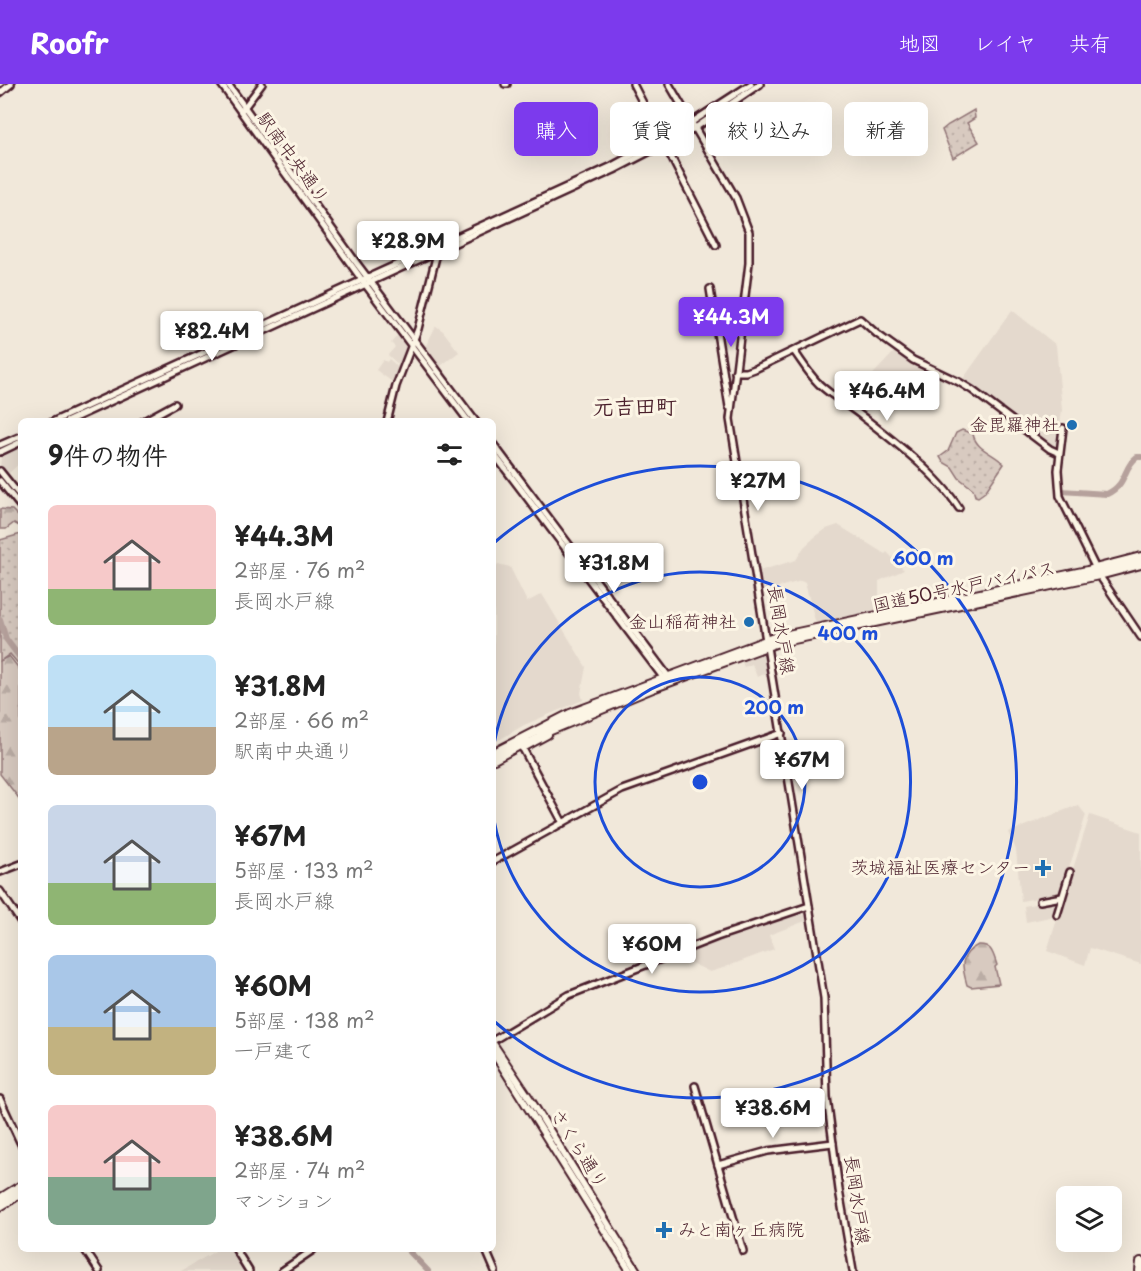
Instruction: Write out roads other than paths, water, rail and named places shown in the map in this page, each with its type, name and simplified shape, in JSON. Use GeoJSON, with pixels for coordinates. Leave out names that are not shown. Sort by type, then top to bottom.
{"type":"FeatureCollection","features":[{"type":"Feature","properties":{"kind":"highway","name":"国道50号水戸バイパス"},"geometry":{"type":"LineString","coordinates":[[1098,572],[1141,557]]}},
{"type":"Feature","properties":{"kind":"highway","name":"国道50号水戸バイパス"},"geometry":{"type":"LineString","coordinates":[[496,758],[564,720],[666,679],[767,643],[1141,564]]}},
{"type":"Feature","properties":{"kind":"highway"},"geometry":{"type":"LineString","coordinates":[[496,763],[564,720]]}},
{"type":"Feature","properties":{"kind":"highway"},"geometry":{"type":"LineString","coordinates":[[496,750],[530,729],[564,720]]}},
{"type":"Feature","properties":{"kind":"highway"},"geometry":{"type":"LineString","coordinates":[[0,1199],[18,1188]]}},
{"type":"Feature","properties":{"kind":"highway"},"geometry":{"type":"LineString","coordinates":[[0,1206],[18,1195]]}},
{"type":"Feature","properties":{"kind":"highway"},"geometry":{"type":"LineString","coordinates":[[1140,1271],[1141,1262]]}},
{"type":"Feature","properties":{"kind":"main road","name":"さくら通り"},"geometry":{"type":"LineString","coordinates":[[496,1048],[637,1271]]}},
{"type":"Feature","properties":{"kind":"main road","name":"さくら通り"},"geometry":{"type":"LineString","coordinates":[[496,1057],[630,1271]]}},
{"type":"Feature","properties":{"kind":"street"},"geometry":{"type":"LineString","coordinates":[[0,93],[12,84]]}},
{"type":"Feature","properties":{"kind":"street","name":"駅南中央通り"},"geometry":{"type":"LineString","coordinates":[[221,84],[243,110],[466,418]]}},
{"type":"Feature","properties":{"kind":"street","name":"駅南中央通り"},"geometry":{"type":"LineString","coordinates":[[228,84],[243,110]]}},
{"type":"Feature","properties":{"kind":"street"},"geometry":{"type":"LineString","coordinates":[[243,110],[262,84]]}},
{"type":"Feature","properties":{"kind":"street"},"geometry":{"type":"LineString","coordinates":[[633,84],[642,102]]}},
{"type":"Feature","properties":{"kind":"street","name":"長岡水戸線"},"geometry":{"type":"LineString","coordinates":[[669,84],[680,102]]}},
{"type":"Feature","properties":{"kind":"street"},"geometry":{"type":"LineString","coordinates":[[694,124],[751,84]]}},
{"type":"Feature","properties":{"kind":"street"},"geometry":{"type":"LineString","coordinates":[[694,124],[759,84]]}},
{"type":"Feature","properties":{"kind":"street","name":"長岡水戸線"},"geometry":{"type":"LineString","coordinates":[[694,127],[737,200],[749,232],[749,263],[730,411],[824,998],[826,1082],[853,1271]]}},
{"type":"Feature","properties":{"kind":"street"},"geometry":{"type":"LineString","coordinates":[[75,418],[439,245],[634,156]]}},
{"type":"Feature","properties":{"kind":"street"},"geometry":{"type":"LineString","coordinates":[[61,418],[437,252],[634,156]]}},
{"type":"Feature","properties":{"kind":"street"},"geometry":{"type":"LineString","coordinates":[[670,156],[716,245]]}},
{"type":"Feature","properties":{"kind":"street"},"geometry":{"type":"LineString","coordinates":[[388,418],[439,245]]}},
{"type":"Feature","properties":{"kind":"street"},"geometry":{"type":"LineString","coordinates":[[710,289],[730,411]]}},
{"type":"Feature","properties":{"kind":"street"},"geometry":{"type":"LineString","coordinates":[[735,372],[751,370],[862,320],[908,357],[959,382],[1050,449],[1059,453]]}},
{"type":"Feature","properties":{"kind":"street","name":"駅南中央通り"},"geometry":{"type":"LineString","coordinates":[[412,342],[473,418]]}},
{"type":"Feature","properties":{"kind":"street"},"geometry":{"type":"LineString","coordinates":[[794,351],[821,385],[936,478],[959,508]]}},
{"type":"Feature","properties":{"kind":"street"},"geometry":{"type":"LineString","coordinates":[[149,418],[175,404]]}},
{"type":"Feature","properties":{"kind":"street"},"geometry":{"type":"LineString","coordinates":[[1063,428],[1057,483],[1059,496],[1098,572],[1141,638]]}},
{"type":"Feature","properties":{"kind":"street"},"geometry":{"type":"LineString","coordinates":[[0,445],[18,437]]}},
{"type":"Feature","properties":{"kind":"street"},"geometry":{"type":"LineString","coordinates":[[0,452],[18,443]]}},
{"type":"Feature","properties":{"kind":"street"},"geometry":{"type":"LineString","coordinates":[[496,448],[666,679]]}},
{"type":"Feature","properties":{"kind":"street"},"geometry":{"type":"LineString","coordinates":[[496,457],[666,679]]}},
{"type":"Feature","properties":{"kind":"street"},"geometry":{"type":"LineString","coordinates":[[0,471],[18,493]]}},
{"type":"Feature","properties":{"kind":"street"},"geometry":{"type":"LineString","coordinates":[[0,481],[18,503]]}},
{"type":"Feature","properties":{"kind":"street"},"geometry":{"type":"LineString","coordinates":[[496,860],[622,790],[782,733]]}},
{"type":"Feature","properties":{"kind":"street"},"geometry":{"type":"LineString","coordinates":[[522,747],[563,823]]}},
{"type":"Feature","properties":{"kind":"street"},"geometry":{"type":"LineString","coordinates":[[0,872],[18,865]]}},
{"type":"Feature","properties":{"kind":"street"},"geometry":{"type":"LineString","coordinates":[[1057,915],[1070,873]]}},
{"type":"Feature","properties":{"kind":"street"},"geometry":{"type":"LineString","coordinates":[[0,891],[18,918]]}},
{"type":"Feature","properties":{"kind":"street"},"geometry":{"type":"LineString","coordinates":[[1040,901],[1062,897]]}},
{"type":"Feature","properties":{"kind":"street"},"geometry":{"type":"LineString","coordinates":[[496,1039],[569,995],[717,938],[809,906]]}},
{"type":"Feature","properties":{"kind":"street"},"geometry":{"type":"LineString","coordinates":[[695,1086],[743,1251]]}},
{"type":"Feature","properties":{"kind":"street"},"geometry":{"type":"LineString","coordinates":[[0,1099],[18,1138]]}},
{"type":"Feature","properties":{"kind":"street"},"geometry":{"type":"LineString","coordinates":[[718,1165],[768,1151],[833,1143]]}},
{"type":"Feature","properties":{"kind":"street"},"geometry":{"type":"LineString","coordinates":[[86,1252],[99,1271]]}},
{"type":"Feature","properties":{"kind":"street"},"geometry":{"type":"LineString","coordinates":[[237,1252],[249,1271]]}},
{"type":"Feature","properties":{"kind":"street"},"geometry":{"type":"LineString","coordinates":[[282,1271],[310,1252]]}},
{"type":"Feature","properties":{"kind":"street"},"geometry":{"type":"LineString","coordinates":[[487,1252],[495,1271]]}},
{"type":"Feature","properties":{"kind":"waterway"},"geometry":{"type":"LineString","coordinates":[[1061,491],[1107,494],[1122,481],[1132,461],[1141,457]]}},
{"type":"Feature","properties":{"kind":"waterway"},"geometry":{"type":"LineString","coordinates":[[0,619],[6,639],[18,655]]}},
{"type":"Feature","properties":{"kind":"waterway"},"geometry":{"type":"LineString","coordinates":[[410,1252],[428,1271]]}},
{"type":"Feature","properties":{"kind":"place","name":"金毘羅神社"},"geometry":{"type":"Point","coordinates":[1072,425]}},
{"type":"Feature","properties":{"kind":"place","name":"金山稲荷神社"},"geometry":{"type":"Point","coordinates":[749,622]}},
{"type":"Feature","properties":{"kind":"place","name":"茨城福祉医療センター"},"geometry":{"type":"Point","coordinates":[1043,868]}},
{"type":"Feature","properties":{"kind":"place","name":"みと南ヶ丘病院"},"geometry":{"type":"Point","coordinates":[664,1230]}},
{"type":"Feature","properties":{"kind":"district","name":"元吉田町"},"geometry":{"type":"Point","coordinates":[635,407]}}]}
